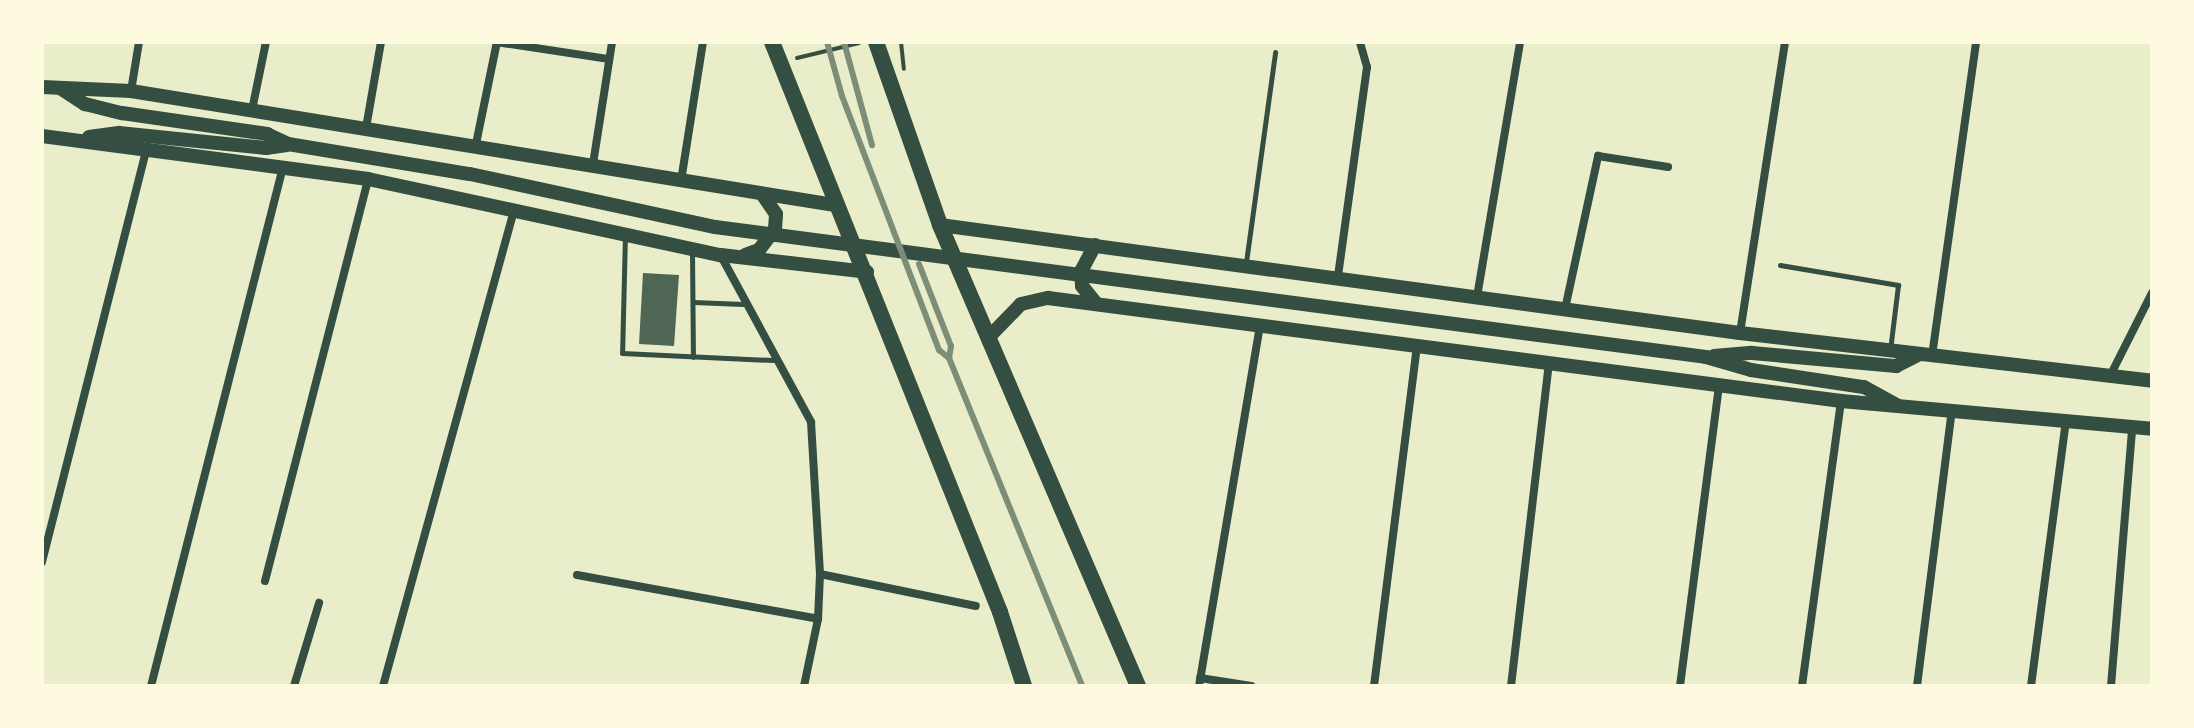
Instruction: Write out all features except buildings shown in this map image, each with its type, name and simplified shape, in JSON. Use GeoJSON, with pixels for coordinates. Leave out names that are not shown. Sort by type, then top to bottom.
{"type":"FeatureCollection","features":[{"type":"Feature","properties":{"kind":"main road"},"geometry":{"type":"LineString","coordinates":[[772,42],[834,205],[867,272],[1000,612],[1024,686]]}},
{"type":"Feature","properties":{"kind":"main road"},"geometry":{"type":"LineString","coordinates":[[876,42],[940,225],[1138,686]]}},
{"type":"Feature","properties":{"kind":"street"},"geometry":{"type":"LineString","coordinates":[[131,91],[139,42]]}},
{"type":"Feature","properties":{"kind":"street"},"geometry":{"type":"LineString","coordinates":[[252,110],[266,42]]}},
{"type":"Feature","properties":{"kind":"street"},"geometry":{"type":"LineString","coordinates":[[366,128],[381,42]]}},
{"type":"Feature","properties":{"kind":"street"},"geometry":{"type":"LineString","coordinates":[[476,144],[497,42],[608,59]]}},
{"type":"Feature","properties":{"kind":"street"},"geometry":{"type":"LineString","coordinates":[[593,164],[612,42]]}},
{"type":"Feature","properties":{"kind":"street"},"geometry":{"type":"LineString","coordinates":[[681,182],[703,42]]}},
{"type":"Feature","properties":{"kind":"street"},"geometry":{"type":"LineString","coordinates":[[1338,276],[1367,67],[1360,42]]}},
{"type":"Feature","properties":{"kind":"street"},"geometry":{"type":"LineString","coordinates":[[1477,297],[1520,42]]}},
{"type":"Feature","properties":{"kind":"street"},"geometry":{"type":"LineString","coordinates":[[1740,333],[1785,42]]}},
{"type":"Feature","properties":{"kind":"street"},"geometry":{"type":"LineString","coordinates":[[1926,355],[1976,42]]}},
{"type":"Feature","properties":{"kind":"street"},"geometry":{"type":"LineString","coordinates":[[42,87],[131,91],[476,144],[764,197],[834,205]]}},
{"type":"Feature","properties":{"kind":"street"},"geometry":{"type":"LineString","coordinates":[[60,88],[85,104],[122,113],[267,134],[288,144],[470,174],[715,227],[1706,357],[1751,370],[1864,387],[1898,406]]}},
{"type":"Feature","properties":{"kind":"street"},"geometry":{"type":"LineString","coordinates":[[70,139],[119,133],[266,148],[288,144]]}},
{"type":"Feature","properties":{"kind":"street"},"geometry":{"type":"LineString","coordinates":[[42,136],[284,165],[514,209],[721,255],[867,272]]}},
{"type":"Feature","properties":{"kind":"street"},"geometry":{"type":"LineString","coordinates":[[42,562],[146,150]]}},
{"type":"Feature","properties":{"kind":"street"},"geometry":{"type":"LineString","coordinates":[[1565,309],[1598,156],[1668,167]]}},
{"type":"Feature","properties":{"kind":"street"},"geometry":{"type":"LineString","coordinates":[[151,686],[284,165]]}},
{"type":"Feature","properties":{"kind":"street"},"geometry":{"type":"LineString","coordinates":[[265,581],[368,179]]}},
{"type":"Feature","properties":{"kind":"street"},"geometry":{"type":"LineString","coordinates":[[741,257],[759,250],[775,229],[776,214],[764,197]]}},
{"type":"Feature","properties":{"kind":"street"},"geometry":{"type":"LineString","coordinates":[[383,686],[514,209]]}},
{"type":"Feature","properties":{"kind":"street"},"geometry":{"type":"LineString","coordinates":[[940,225],[1245,263],[1740,333],[2152,381]]}},
{"type":"Feature","properties":{"kind":"street"},"geometry":{"type":"LineString","coordinates":[[1095,245],[1081,271],[1082,286],[1096,303]]}},
{"type":"Feature","properties":{"kind":"street"},"geometry":{"type":"LineString","coordinates":[[721,255],[773,360],[798,393],[811,422],[820,574],[818,619],[804,686]]}},
{"type":"Feature","properties":{"kind":"street"},"geometry":{"type":"LineString","coordinates":[[2110,376],[2152,293]]}},
{"type":"Feature","properties":{"kind":"street"},"geometry":{"type":"LineString","coordinates":[[988,338],[1021,304],[1048,298],[1841,401],[2152,429]]}},
{"type":"Feature","properties":{"kind":"street"},"geometry":{"type":"LineString","coordinates":[[1251,686],[1200,682],[1260,325]]}},
{"type":"Feature","properties":{"kind":"street"},"geometry":{"type":"LineString","coordinates":[[1374,686],[1417,347]]}},
{"type":"Feature","properties":{"kind":"street"},"geometry":{"type":"LineString","coordinates":[[1706,357],[1752,353],[1896,366],[1926,355]]}},
{"type":"Feature","properties":{"kind":"street"},"geometry":{"type":"LineString","coordinates":[[1511,686],[1549,364]]}},
{"type":"Feature","properties":{"kind":"street"},"geometry":{"type":"LineString","coordinates":[[1680,686],[1719,385]]}},
{"type":"Feature","properties":{"kind":"street"},"geometry":{"type":"LineString","coordinates":[[1802,686],[1841,401]]}},
{"type":"Feature","properties":{"kind":"street"},"geometry":{"type":"LineString","coordinates":[[1917,686],[1952,410]]}},
{"type":"Feature","properties":{"kind":"street"},"geometry":{"type":"LineString","coordinates":[[2031,686],[2066,421]]}},
{"type":"Feature","properties":{"kind":"street"},"geometry":{"type":"LineString","coordinates":[[2111,686],[2132,428]]}},
{"type":"Feature","properties":{"kind":"street"},"geometry":{"type":"LineString","coordinates":[[820,574],[976,606]]}},
{"type":"Feature","properties":{"kind":"street"},"geometry":{"type":"LineString","coordinates":[[577,575],[818,619]]}},
{"type":"Feature","properties":{"kind":"street"},"geometry":{"type":"LineString","coordinates":[[294,686],[319,603]]}},
{"type":"Feature","properties":{"kind":"lane"},"geometry":{"type":"LineString","coordinates":[[1245,263],[1275,52]]}},
{"type":"Feature","properties":{"kind":"lane"},"geometry":{"type":"LineString","coordinates":[[625,233],[622,353],[773,360]]}},
{"type":"Feature","properties":{"kind":"lane"},"geometry":{"type":"LineString","coordinates":[[692,249],[693,357]]}},
{"type":"Feature","properties":{"kind":"lane"},"geometry":{"type":"LineString","coordinates":[[1780,265],[1898,285],[1890,351]]}},
{"type":"Feature","properties":{"kind":"lane"},"geometry":{"type":"LineString","coordinates":[[693,302],[743,304]]}},
{"type":"Feature","properties":{"kind":"path"},"geometry":{"type":"LineString","coordinates":[[820,42],[822,52]]}},
{"type":"Feature","properties":{"kind":"path"},"geometry":{"type":"LineString","coordinates":[[793,59],[861,42]]}},
{"type":"Feature","properties":{"kind":"path"},"geometry":{"type":"LineString","coordinates":[[901,42],[907,68]]}},
{"type":"Feature","properties":{"kind":"railway"},"geometry":{"type":"LineString","coordinates":[[827,42],[842,96],[939,350],[949,358],[1082,686]]}},
{"type":"Feature","properties":{"kind":"railway"},"geometry":{"type":"LineString","coordinates":[[844,42],[872,145]]}},
{"type":"Feature","properties":{"kind":"railway"},"geometry":{"type":"LineString","coordinates":[[919,264],[951,346],[949,358]]}}]}
